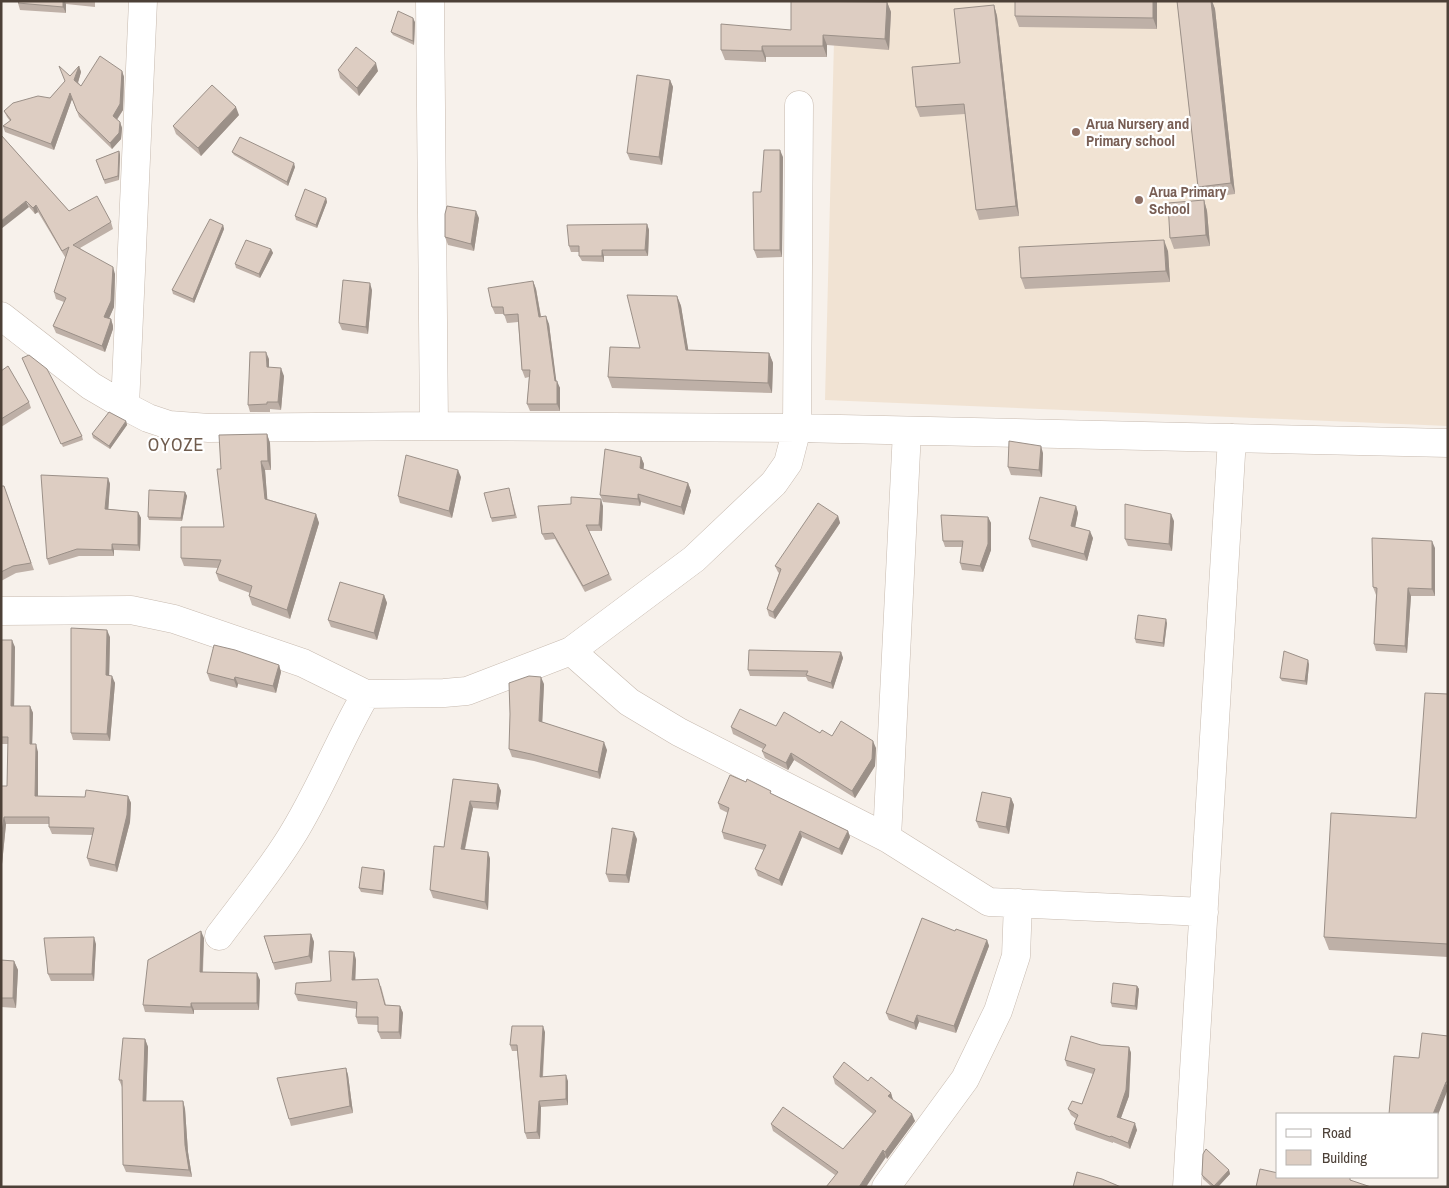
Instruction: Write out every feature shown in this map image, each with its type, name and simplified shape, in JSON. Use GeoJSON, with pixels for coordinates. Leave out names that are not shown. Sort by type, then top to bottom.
{"type":"FeatureCollection","features":[{"type":"Feature","properties":{"kind":"street"},"geometry":{"type":"LineString","coordinates":[[125,406],[143,1]]}},
{"type":"Feature","properties":{"kind":"street"},"geometry":{"type":"LineString","coordinates":[[430,1],[434,426]]}},
{"type":"Feature","properties":{"kind":"street"},"geometry":{"type":"LineString","coordinates":[[1,611],[130,610],[174,619],[303,663],[366,694],[467,691],[571,651],[694,559],[774,483],[788,463],[797,428],[799,105]]}},
{"type":"Feature","properties":{"kind":"street"},"geometry":{"type":"LineString","coordinates":[[1,316],[91,386],[148,418],[169,425],[209,428],[434,426],[797,428],[1448,443]]}},
{"type":"Feature","properties":{"kind":"street"},"geometry":{"type":"LineString","coordinates":[[887,838],[907,431]]}},
{"type":"Feature","properties":{"kind":"street"},"geometry":{"type":"LineString","coordinates":[[1187,1187],[1232,438]]}},
{"type":"Feature","properties":{"kind":"street"},"geometry":{"type":"LineString","coordinates":[[571,651],[629,702],[679,732],[887,838],[989,902],[1204,912]]}},
{"type":"Feature","properties":{"kind":"street"},"geometry":{"type":"LineString","coordinates":[[219,936],[292,837],[349,723],[366,694]]}},
{"type":"Feature","properties":{"kind":"street"},"geometry":{"type":"LineString","coordinates":[[886,1187],[965,1079],[998,1011],[1016,956],[1018,903]]}},
{"type":"Feature","properties":{"kind":"shaded area","name":"Arua Primary School"},"geometry":{"type":"Polygon","coordinates":[[[835,1],[1448,1],[1448,426],[825,400],[835,1]]]}},
{"type":"Feature","properties":{"kind":"building"},"geometry":{"type":"Polygon","coordinates":[[[20,1],[63,1],[63,7],[18,3],[20,1]]]}},
{"type":"Feature","properties":{"kind":"building"},"geometry":{"type":"Polygon","coordinates":[[[791,1],[887,2],[885,39],[823,35],[823,46],[762,46],[762,51],[721,50],[721,24],[791,30],[791,1]]]}},
{"type":"Feature","properties":{"kind":"building"},"geometry":{"type":"Polygon","coordinates":[[[1015,1],[1153,1],[1153,18],[1015,16],[1015,1]]]}},
{"type":"Feature","properties":{"kind":"building"},"geometry":{"type":"Polygon","coordinates":[[[1177,1],[1211,1],[1231,183],[1198,187],[1177,1]]]}},
{"type":"Feature","properties":{"kind":"building"},"geometry":{"type":"Polygon","coordinates":[[[994,5],[1016,206],[976,210],[964,104],[916,107],[912,67],[960,63],[954,9],[994,5]]]}},
{"type":"Feature","properties":{"kind":"building"},"geometry":{"type":"Polygon","coordinates":[[[398,11],[413,18],[413,41],[391,32],[398,11]]]}},
{"type":"Feature","properties":{"kind":"building"},"geometry":{"type":"Polygon","coordinates":[[[356,47],[376,63],[357,88],[338,70],[356,47]]]}},
{"type":"Feature","properties":{"kind":"building"},"geometry":{"type":"Polygon","coordinates":[[[100,56],[122,71],[120,104],[113,116],[120,122],[119,133],[110,143],[77,111],[70,93],[51,144],[3,126],[11,120],[4,111],[13,103],[38,96],[50,98],[65,81],[59,66],[70,76],[79,66],[74,80],[81,86],[100,56]]]}},
{"type":"Feature","properties":{"kind":"building"},"geometry":{"type":"Polygon","coordinates":[[[637,75],[670,80],[659,157],[627,153],[637,75]]]}},
{"type":"Feature","properties":{"kind":"building"},"geometry":{"type":"Polygon","coordinates":[[[212,85],[236,107],[198,148],[173,126],[212,85]]]}},
{"type":"Feature","properties":{"kind":"building"},"geometry":{"type":"Polygon","coordinates":[[[1,135],[69,211],[97,196],[111,222],[73,245],[113,267],[111,301],[104,317],[111,319],[102,346],[53,326],[66,298],[54,292],[69,247],[62,251],[36,205],[33,208],[26,201],[1,221],[1,135]]]}},
{"type":"Feature","properties":{"kind":"building"},"geometry":{"type":"Polygon","coordinates":[[[240,137],[294,163],[287,182],[232,152],[240,137]]]}},
{"type":"Feature","properties":{"kind":"building"},"geometry":{"type":"Polygon","coordinates":[[[764,150],[780,150],[780,250],[754,250],[753,192],[761,192],[764,150]]]}},
{"type":"Feature","properties":{"kind":"building"},"geometry":{"type":"Polygon","coordinates":[[[119,151],[118,176],[104,180],[96,160],[119,151]]]}},
{"type":"Feature","properties":{"kind":"building"},"geometry":{"type":"Polygon","coordinates":[[[305,189],[326,198],[316,225],[295,216],[305,189]]]}},
{"type":"Feature","properties":{"kind":"building"},"geometry":{"type":"Polygon","coordinates":[[[1204,200],[1206,235],[1170,238],[1168,203],[1204,200]]]}},
{"type":"Feature","properties":{"kind":"building"},"geometry":{"type":"Polygon","coordinates":[[[447,206],[476,211],[471,244],[445,237],[447,206]]]}},
{"type":"Feature","properties":{"kind":"building"},"geometry":{"type":"Polygon","coordinates":[[[210,219],[223,225],[193,299],[172,290],[210,219]]]}},
{"type":"Feature","properties":{"kind":"building"},"geometry":{"type":"Polygon","coordinates":[[[647,224],[645,250],[602,250],[602,256],[579,256],[579,246],[569,246],[567,225],[647,224]]]}},
{"type":"Feature","properties":{"kind":"building"},"geometry":{"type":"Polygon","coordinates":[[[246,240],[271,249],[259,274],[235,264],[246,240]]]}},
{"type":"Feature","properties":{"kind":"building"},"geometry":{"type":"Polygon","coordinates":[[[1164,240],[1166,271],[1021,278],[1019,247],[1164,240]]]}},
{"type":"Feature","properties":{"kind":"building"},"geometry":{"type":"Polygon","coordinates":[[[343,280],[370,283],[366,327],[339,323],[343,280]]]}},
{"type":"Feature","properties":{"kind":"building"},"geometry":{"type":"Polygon","coordinates":[[[533,281],[539,317],[546,316],[555,381],[557,381],[557,404],[527,404],[530,370],[522,370],[518,314],[504,315],[503,307],[492,307],[488,288],[533,281]]]}},
{"type":"Feature","properties":{"kind":"building"},"geometry":{"type":"Polygon","coordinates":[[[627,295],[677,296],[686,350],[769,353],[768,383],[608,377],[610,347],[640,348],[627,295]]]}},
{"type":"Feature","properties":{"kind":"building"},"geometry":{"type":"Polygon","coordinates":[[[250,352],[266,352],[267,367],[281,368],[278,402],[248,405],[250,352]]]}},
{"type":"Feature","properties":{"kind":"building"},"geometry":{"type":"Polygon","coordinates":[[[29,355],[47,369],[82,436],[61,444],[22,358],[29,355]]]}},
{"type":"Feature","properties":{"kind":"building"},"geometry":{"type":"Polygon","coordinates":[[[8,366],[29,402],[1,419],[1,371],[8,366]]]}},
{"type":"Feature","properties":{"kind":"building"},"geometry":{"type":"Polygon","coordinates":[[[109,412],[126,421],[109,446],[92,434],[109,412]]]}},
{"type":"Feature","properties":{"kind":"building"},"geometry":{"type":"Polygon","coordinates":[[[267,434],[268,461],[261,461],[265,499],[316,514],[287,610],[249,596],[252,586],[216,573],[221,560],[181,558],[181,527],[224,527],[217,469],[221,469],[219,435],[267,434]]]}},
{"type":"Feature","properties":{"kind":"building"},"geometry":{"type":"Polygon","coordinates":[[[1009,441],[1041,446],[1039,470],[1008,467],[1009,441]]]}},
{"type":"Feature","properties":{"kind":"building"},"geometry":{"type":"Polygon","coordinates":[[[605,449],[641,457],[640,468],[688,483],[681,507],[638,494],[638,499],[600,495],[605,449]]]}},
{"type":"Feature","properties":{"kind":"building"},"geometry":{"type":"Polygon","coordinates":[[[406,455],[458,470],[449,511],[398,496],[406,455]]]}},
{"type":"Feature","properties":{"kind":"building"},"geometry":{"type":"Polygon","coordinates":[[[41,475],[108,478],[105,509],[138,512],[138,545],[112,544],[112,550],[77,549],[47,559],[41,475]]]}},
{"type":"Feature","properties":{"kind":"building"},"geometry":{"type":"Polygon","coordinates":[[[1,486],[4,486],[31,563],[13,566],[1,572],[1,486]]]}},
{"type":"Feature","properties":{"kind":"building"},"geometry":{"type":"Polygon","coordinates":[[[509,488],[515,515],[491,518],[484,493],[509,488]]]}},
{"type":"Feature","properties":{"kind":"building"},"geometry":{"type":"Polygon","coordinates":[[[149,490],[185,492],[181,518],[148,517],[149,490]]]}},
{"type":"Feature","properties":{"kind":"building"},"geometry":{"type":"Polygon","coordinates":[[[571,497],[601,499],[599,525],[586,525],[609,574],[583,586],[553,533],[542,534],[538,506],[571,504],[571,497]]]}},
{"type":"Feature","properties":{"kind":"building"},"geometry":{"type":"Polygon","coordinates":[[[1040,497],[1076,506],[1071,526],[1090,531],[1084,554],[1029,539],[1040,497]]]}},
{"type":"Feature","properties":{"kind":"building"},"geometry":{"type":"Polygon","coordinates":[[[818,503],[838,516],[773,612],[767,609],[781,569],[775,566],[818,503]]]}},
{"type":"Feature","properties":{"kind":"building"},"geometry":{"type":"Polygon","coordinates":[[[1125,504],[1171,514],[1169,544],[1125,539],[1125,504]]]}},
{"type":"Feature","properties":{"kind":"building"},"geometry":{"type":"Polygon","coordinates":[[[941,515],[988,517],[988,544],[980,566],[960,563],[963,541],[943,541],[941,515]]]}},
{"type":"Feature","properties":{"kind":"building"},"geometry":{"type":"Polygon","coordinates":[[[1372,538],[1432,541],[1432,589],[1408,588],[1405,646],[1374,644],[1377,588],[1373,587],[1372,538]]]}},
{"type":"Feature","properties":{"kind":"building"},"geometry":{"type":"Polygon","coordinates":[[[340,582],[384,595],[374,633],[328,620],[340,582]]]}},
{"type":"Feature","properties":{"kind":"building"},"geometry":{"type":"Polygon","coordinates":[[[1138,615],[1166,619],[1163,643],[1135,639],[1138,615]]]}},
{"type":"Feature","properties":{"kind":"building"},"geometry":{"type":"Polygon","coordinates":[[[71,628],[107,630],[106,675],[112,676],[107,734],[71,733],[71,628]]]}},
{"type":"Feature","properties":{"kind":"building"},"geometry":{"type":"Polygon","coordinates":[[[1,640],[12,640],[11,706],[30,706],[30,744],[36,744],[35,796],[85,797],[86,790],[128,796],[127,815],[115,865],[87,858],[94,828],[49,827],[49,817],[4,817],[1,840],[1,786],[7,786],[8,737],[1,737],[1,640]]]}},
{"type":"Feature","properties":{"kind":"building"},"geometry":{"type":"Polygon","coordinates":[[[214,645],[279,665],[273,686],[235,677],[234,680],[207,673],[214,645]]]}},
{"type":"Feature","properties":{"kind":"building"},"geometry":{"type":"Polygon","coordinates":[[[749,650],[841,652],[831,683],[806,675],[808,671],[748,670],[749,650]]]}},
{"type":"Feature","properties":{"kind":"building"},"geometry":{"type":"Polygon","coordinates":[[[1284,651],[1308,660],[1305,681],[1280,678],[1284,651]]]}},
{"type":"Feature","properties":{"kind":"building"},"geometry":{"type":"Polygon","coordinates":[[[529,676],[541,677],[539,721],[604,742],[598,772],[509,749],[509,683],[529,676]]]}},
{"type":"Feature","properties":{"kind":"building"},"geometry":{"type":"Polygon","coordinates":[[[1425,693],[1448,694],[1448,944],[1324,937],[1331,813],[1416,818],[1425,693]]]}},
{"type":"Feature","properties":{"kind":"building"},"geometry":{"type":"Polygon","coordinates":[[[740,709],[776,726],[784,712],[820,733],[822,730],[832,736],[841,721],[873,741],[872,759],[852,791],[791,753],[786,763],[762,751],[766,745],[731,727],[740,709]]]}},
{"type":"Feature","properties":{"kind":"building"},"geometry":{"type":"Polygon","coordinates":[[[730,775],[746,782],[747,779],[771,791],[770,793],[848,831],[839,849],[800,831],[779,880],[755,869],[766,845],[722,832],[729,808],[718,803],[730,775]]]}},
{"type":"Feature","properties":{"kind":"building"},"geometry":{"type":"Polygon","coordinates":[[[453,779],[498,784],[496,803],[470,801],[461,849],[488,852],[485,902],[430,890],[434,846],[444,847],[453,779]]]}},
{"type":"Feature","properties":{"kind":"building"},"geometry":{"type":"Polygon","coordinates":[[[982,792],[1011,798],[1006,827],[976,821],[982,792]]]}},
{"type":"Feature","properties":{"kind":"building"},"geometry":{"type":"Polygon","coordinates":[[[612,828],[634,832],[626,875],[606,874],[612,828]]]}},
{"type":"Feature","properties":{"kind":"building"},"geometry":{"type":"Polygon","coordinates":[[[362,867],[384,870],[382,891],[359,888],[362,867]]]}},
{"type":"Feature","properties":{"kind":"building"},"geometry":{"type":"Polygon","coordinates":[[[922,918],[955,931],[956,929],[987,940],[954,1026],[917,1015],[914,1023],[886,1013],[922,918]]]}},
{"type":"Feature","properties":{"kind":"building"},"geometry":{"type":"Polygon","coordinates":[[[201,931],[200,972],[257,973],[257,1003],[191,1003],[191,1007],[143,1005],[148,960],[201,931]]]}},
{"type":"Feature","properties":{"kind":"building"},"geometry":{"type":"Polygon","coordinates":[[[311,934],[309,956],[273,963],[264,936],[311,934]]]}},
{"type":"Feature","properties":{"kind":"building"},"geometry":{"type":"Polygon","coordinates":[[[94,937],[92,974],[48,974],[44,938],[94,937]]]}},
{"type":"Feature","properties":{"kind":"building"},"geometry":{"type":"Polygon","coordinates":[[[329,951],[354,952],[352,980],[378,979],[385,1005],[400,1006],[399,1032],[378,1032],[378,1017],[356,1017],[357,1002],[295,994],[296,983],[331,981],[329,951]]]}},
{"type":"Feature","properties":{"kind":"building"},"geometry":{"type":"Polygon","coordinates":[[[1,960],[14,961],[13,998],[1,998],[1,960]]]}},
{"type":"Feature","properties":{"kind":"building"},"geometry":{"type":"Polygon","coordinates":[[[1113,983],[1137,986],[1135,1006],[1111,1003],[1113,983]]]}},
{"type":"Feature","properties":{"kind":"building"},"geometry":{"type":"Polygon","coordinates":[[[512,1026],[543,1026],[540,1077],[566,1075],[566,1099],[539,1101],[537,1132],[525,1133],[517,1045],[510,1045],[512,1026]]]}},
{"type":"Feature","properties":{"kind":"building"},"geometry":{"type":"Polygon","coordinates":[[[1422,1033],[1448,1036],[1448,1082],[1446,1082],[1433,1113],[1389,1113],[1394,1056],[1419,1058],[1422,1033]]]}},
{"type":"Feature","properties":{"kind":"building"},"geometry":{"type":"Polygon","coordinates":[[[1071,1036],[1101,1045],[1129,1047],[1126,1090],[1117,1117],[1135,1123],[1128,1143],[1074,1124],[1078,1115],[1068,1109],[1072,1101],[1082,1104],[1095,1069],[1065,1060],[1071,1036]]]}},
{"type":"Feature","properties":{"kind":"building"},"geometry":{"type":"Polygon","coordinates":[[[123,1038],[145,1039],[143,1101],[183,1101],[185,1145],[189,1170],[123,1165],[122,1080],[119,1080],[123,1038]]]}},
{"type":"Feature","properties":{"kind":"building"},"geometry":{"type":"Polygon","coordinates":[[[844,1062],[868,1081],[871,1077],[891,1093],[888,1096],[912,1114],[885,1152],[883,1150],[859,1187],[826,1187],[838,1172],[771,1124],[783,1107],[843,1149],[876,1111],[833,1077],[844,1062]]]}},
{"type":"Feature","properties":{"kind":"building"},"geometry":{"type":"Polygon","coordinates":[[[346,1068],[350,1106],[289,1119],[277,1078],[346,1068]]]}},
{"type":"Feature","properties":{"kind":"building"},"geometry":{"type":"Polygon","coordinates":[[[1206,1149],[1229,1170],[1214,1186],[1202,1175],[1203,1154],[1206,1149]]]}},
{"type":"Feature","properties":{"kind":"building"},"geometry":{"type":"Polygon","coordinates":[[[1260,1169],[1276,1173],[1276,1178],[1350,1178],[1350,1180],[1371,1187],[1256,1187],[1260,1169]]]}},
{"type":"Feature","properties":{"kind":"building"},"geometry":{"type":"Polygon","coordinates":[[[1077,1172],[1102,1179],[1121,1187],[1073,1187],[1077,1172]]]}},
{"type":"Feature","properties":{"kind":"place","name":"Arua Nursery and Primary school"},"geometry":{"type":"Point","coordinates":[1076,132]}},
{"type":"Feature","properties":{"kind":"place","name":"Arua Primary School"},"geometry":{"type":"Point","coordinates":[1139,200]}},
{"type":"Feature","properties":{"kind":"district","name":"OYOZE"},"geometry":{"type":"Point","coordinates":[176,444]}}]}
